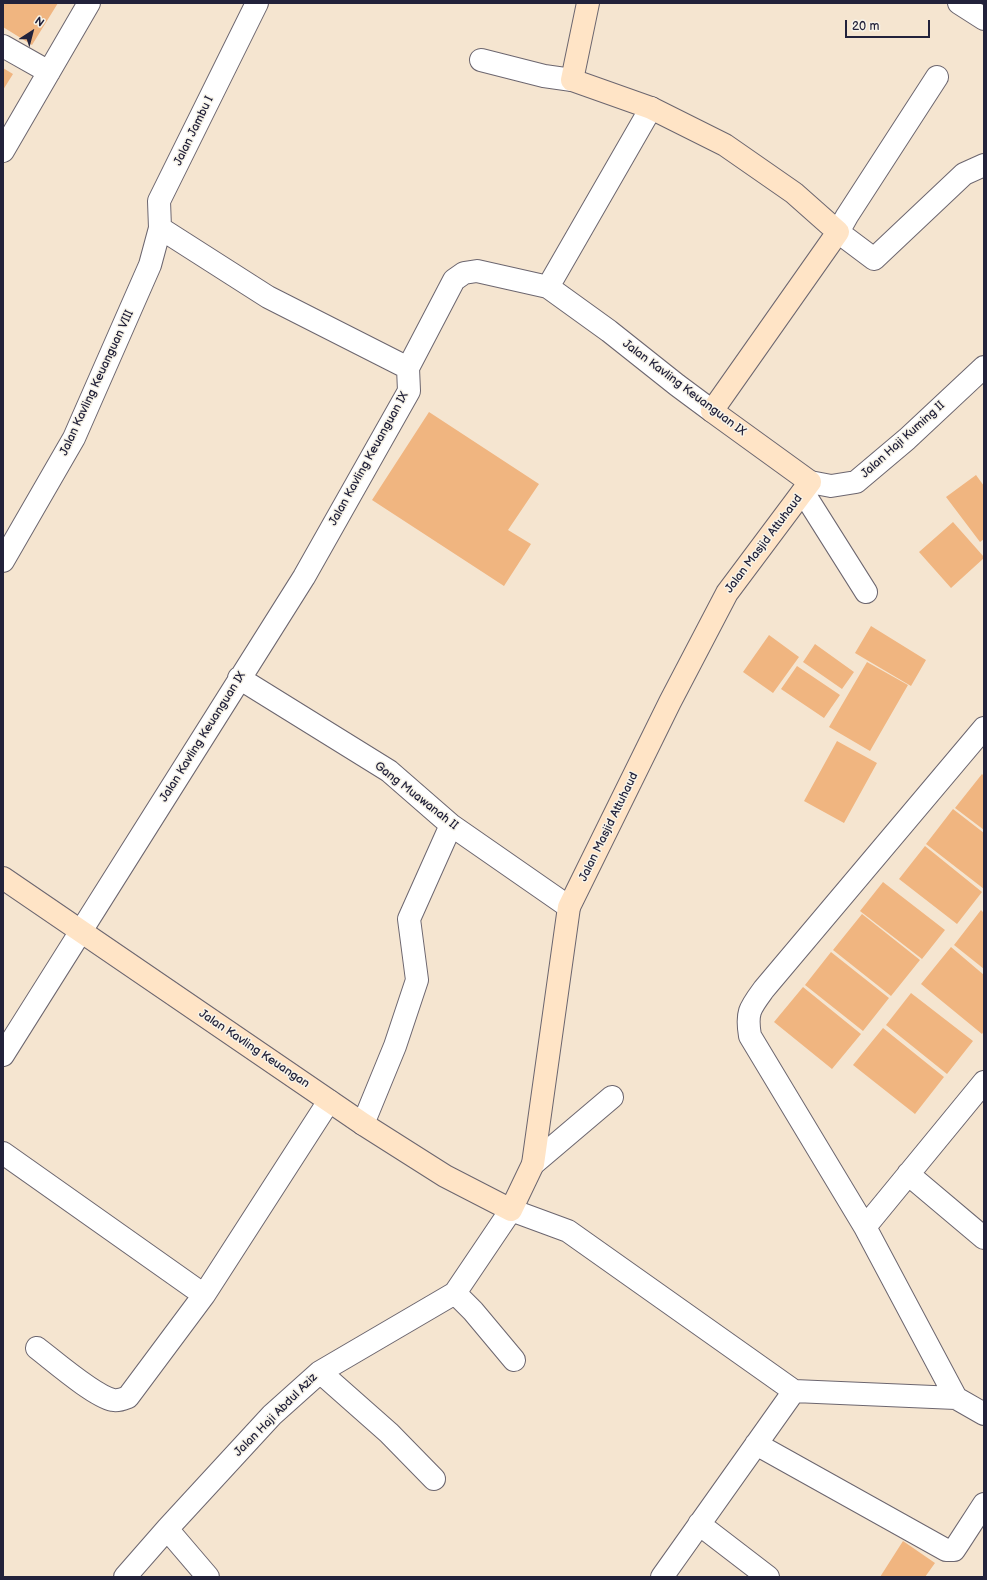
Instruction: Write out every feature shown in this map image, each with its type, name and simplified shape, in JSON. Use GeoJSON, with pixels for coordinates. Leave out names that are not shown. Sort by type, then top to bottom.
{"type":"FeatureCollection","features":[{"type":"Feature","properties":{"kind":"street"},"geometry":{"type":"LineString","coordinates":[[3,151],[89,3]]}},
{"type":"Feature","properties":{"kind":"street","name":"Jalan Jambu I"},"geometry":{"type":"LineString","coordinates":[[150,265],[160,228],[159,201],[257,3]]}},
{"type":"Feature","properties":{"kind":"street"},"geometry":{"type":"LineString","coordinates":[[572,80],[588,3]]}},
{"type":"Feature","properties":{"kind":"street"},"geometry":{"type":"LineString","coordinates":[[959,3],[984,19]]}},
{"type":"Feature","properties":{"kind":"street"},"geometry":{"type":"LineString","coordinates":[[3,46],[49,72]]}},
{"type":"Feature","properties":{"kind":"street"},"geometry":{"type":"LineString","coordinates":[[481,60],[544,76],[572,80],[651,108],[725,145],[794,193],[838,232],[874,259],[964,174],[984,165]]}},
{"type":"Feature","properties":{"kind":"street"},"geometry":{"type":"LineString","coordinates":[[712,411],[838,232],[937,77]]}},
{"type":"Feature","properties":{"kind":"street"},"geometry":{"type":"LineString","coordinates":[[548,287],[651,108]]}},
{"type":"Feature","properties":{"kind":"street"},"geometry":{"type":"LineString","coordinates":[[160,228],[268,297],[408,368]]}},
{"type":"Feature","properties":{"kind":"street","name":"Jalan Kavling Keuanguan VIII"},"geometry":{"type":"LineString","coordinates":[[3,561],[74,438],[150,265]]}},
{"type":"Feature","properties":{"kind":"street","name":"Jalan Kavling Keuanguan IX"},"geometry":{"type":"LineString","coordinates":[[81,932],[239,678],[304,577],[409,391],[408,368],[454,280],[464,273],[477,271],[548,287],[609,331],[807,487]]}},
{"type":"Feature","properties":{"kind":"street","name":"Jalan Haji Kuming II"},"geometry":{"type":"LineString","coordinates":[[807,487],[831,486],[856,482],[907,439],[984,367]]}},
{"type":"Feature","properties":{"kind":"street"},"geometry":{"type":"LineString","coordinates":[[807,487],[866,592]]}},
{"type":"Feature","properties":{"kind":"street","name":"Jalan Masjid Attuhaud"},"geometry":{"type":"LineString","coordinates":[[511,1210],[533,1164],[569,907],[670,702],[727,593],[807,487]]}},
{"type":"Feature","properties":{"kind":"street","name":"Gang Muawanah II"},"geometry":{"type":"LineString","coordinates":[[239,678],[389,772],[451,824],[569,907]]}},
{"type":"Feature","properties":{"kind":"street"},"geometry":{"type":"LineString","coordinates":[[956,1398],[864,1227],[750,1036],[748,1021],[750,1007],[764,989],[984,728]]}},
{"type":"Feature","properties":{"kind":"street"},"geometry":{"type":"LineString","coordinates":[[363,1124],[395,1046],[417,980],[409,919],[451,824]]}},
{"type":"Feature","properties":{"kind":"street","name":"Jalan Kavling Keuangan"},"geometry":{"type":"LineString","coordinates":[[3,878],[363,1124],[445,1176],[511,1210]]}},
{"type":"Feature","properties":{"kind":"street"},"geometry":{"type":"LineString","coordinates":[[3,1056],[81,932]]}},
{"type":"Feature","properties":{"kind":"street"},"geometry":{"type":"LineString","coordinates":[[864,1227],[984,1082]]}},
{"type":"Feature","properties":{"kind":"street"},"geometry":{"type":"LineString","coordinates":[[533,1164],[612,1097]]}},
{"type":"Feature","properties":{"kind":"street"},"geometry":{"type":"LineString","coordinates":[[37,1348],[86,1385],[112,1400],[123,1399],[132,1393],[204,1295],[329,1101]]}},
{"type":"Feature","properties":{"kind":"street"},"geometry":{"type":"LineString","coordinates":[[3,1153],[204,1295]]}},
{"type":"Feature","properties":{"kind":"street"},"geometry":{"type":"LineString","coordinates":[[908,1174],[984,1238]]}},
{"type":"Feature","properties":{"kind":"street"},"geometry":{"type":"LineString","coordinates":[[511,1210],[568,1231],[794,1391],[956,1398],[984,1414]]}},
{"type":"Feature","properties":{"kind":"street","name":"Jalan Haji Abdul Aziz"},"geometry":{"type":"LineString","coordinates":[[125,1577],[272,1415],[320,1372],[455,1293],[511,1210]]}},
{"type":"Feature","properties":{"kind":"street"},"geometry":{"type":"LineString","coordinates":[[455,1293],[473,1311],[514,1360]]}},
{"type":"Feature","properties":{"kind":"street"},"geometry":{"type":"LineString","coordinates":[[320,1372],[389,1433],[434,1478]]}},
{"type":"Feature","properties":{"kind":"street"},"geometry":{"type":"LineString","coordinates":[[662,1577],[794,1391]]}},
{"type":"Feature","properties":{"kind":"street"},"geometry":{"type":"LineString","coordinates":[[756,1444],[946,1550],[954,1550],[984,1504]]}},
{"type":"Feature","properties":{"kind":"street"},"geometry":{"type":"LineString","coordinates":[[699,1524],[768,1577]]}},
{"type":"Feature","properties":{"kind":"street"},"geometry":{"type":"LineString","coordinates":[[167,1529],[208,1577]]}},
{"type":"Feature","properties":{"kind":"building"},"geometry":{"type":"Polygon","coordinates":[[[3,3],[58,3],[32,45],[3,27],[3,3]]]}},
{"type":"Feature","properties":{"kind":"building"},"geometry":{"type":"Polygon","coordinates":[[[3,68],[13,74],[3,90],[3,68]]]}},
{"type":"Feature","properties":{"kind":"building"},"geometry":{"type":"Polygon","coordinates":[[[429,412],[539,484],[508,530],[531,544],[504,586],[372,500],[429,412]]]}},
{"type":"Feature","properties":{"kind":"building"},"geometry":{"type":"Polygon","coordinates":[[[976,475],[984,486],[984,539],[980,542],[946,497],[976,475]]]}},
{"type":"Feature","properties":{"kind":"building"},"geometry":{"type":"Polygon","coordinates":[[[953,522],[984,558],[951,588],[919,552],[953,522]]]}},
{"type":"Feature","properties":{"kind":"building"},"geometry":{"type":"Polygon","coordinates":[[[871,626],[926,660],[911,686],[855,653],[871,626]]]}},
{"type":"Feature","properties":{"kind":"building"},"geometry":{"type":"Polygon","coordinates":[[[769,635],[799,657],[773,693],[743,672],[769,635]]]}},
{"type":"Feature","properties":{"kind":"building"},"geometry":{"type":"Polygon","coordinates":[[[815,644],[854,672],[842,689],[803,662],[815,644]]]}},
{"type":"Feature","properties":{"kind":"building"},"geometry":{"type":"Polygon","coordinates":[[[867,662],[908,685],[870,751],[829,727],[867,662]]]}},
{"type":"Feature","properties":{"kind":"building"},"geometry":{"type":"Polygon","coordinates":[[[797,666],[840,695],[824,718],[781,689],[797,666]]]}},
{"type":"Feature","properties":{"kind":"building"},"geometry":{"type":"Polygon","coordinates":[[[837,741],[877,763],[844,823],[804,801],[837,741]]]}},
{"type":"Feature","properties":{"kind":"building"},"geometry":{"type":"Polygon","coordinates":[[[982,774],[984,776],[984,830],[955,808],[982,774]]]}},
{"type":"Feature","properties":{"kind":"building"},"geometry":{"type":"Polygon","coordinates":[[[953,809],[984,833],[984,889],[926,844],[953,809]]]}},
{"type":"Feature","properties":{"kind":"building"},"geometry":{"type":"Polygon","coordinates":[[[925,846],[982,892],[957,924],[899,879],[925,846]]]}},
{"type":"Feature","properties":{"kind":"building"},"geometry":{"type":"Polygon","coordinates":[[[883,882],[945,930],[922,959],[860,911],[883,882]]]}},
{"type":"Feature","properties":{"kind":"building"},"geometry":{"type":"Polygon","coordinates":[[[981,910],[984,913],[984,969],[954,945],[981,910]]]}},
{"type":"Feature","properties":{"kind":"building"},"geometry":{"type":"Polygon","coordinates":[[[862,914],[920,960],[891,996],[833,950],[862,914]]]}},
{"type":"Feature","properties":{"kind":"building"},"geometry":{"type":"Polygon","coordinates":[[[951,947],[984,975],[984,1031],[982,1034],[921,984],[951,947]]]}},
{"type":"Feature","properties":{"kind":"building"},"geometry":{"type":"Polygon","coordinates":[[[831,952],[889,998],[863,1031],[805,985],[831,952]]]}},
{"type":"Feature","properties":{"kind":"building"},"geometry":{"type":"Polygon","coordinates":[[[803,987],[861,1034],[832,1069],[774,1022],[803,987]]]}},
{"type":"Feature","properties":{"kind":"building"},"geometry":{"type":"Polygon","coordinates":[[[911,993],[973,1041],[947,1074],[886,1025],[911,993]]]}},
{"type":"Feature","properties":{"kind":"building"},"geometry":{"type":"Polygon","coordinates":[[[883,1028],[944,1077],[915,1114],[853,1065],[883,1028]]]}},
{"type":"Feature","properties":{"kind":"building"},"geometry":{"type":"Polygon","coordinates":[[[903,1541],[935,1563],[925,1577],[880,1577],[903,1541]]]}}]}
